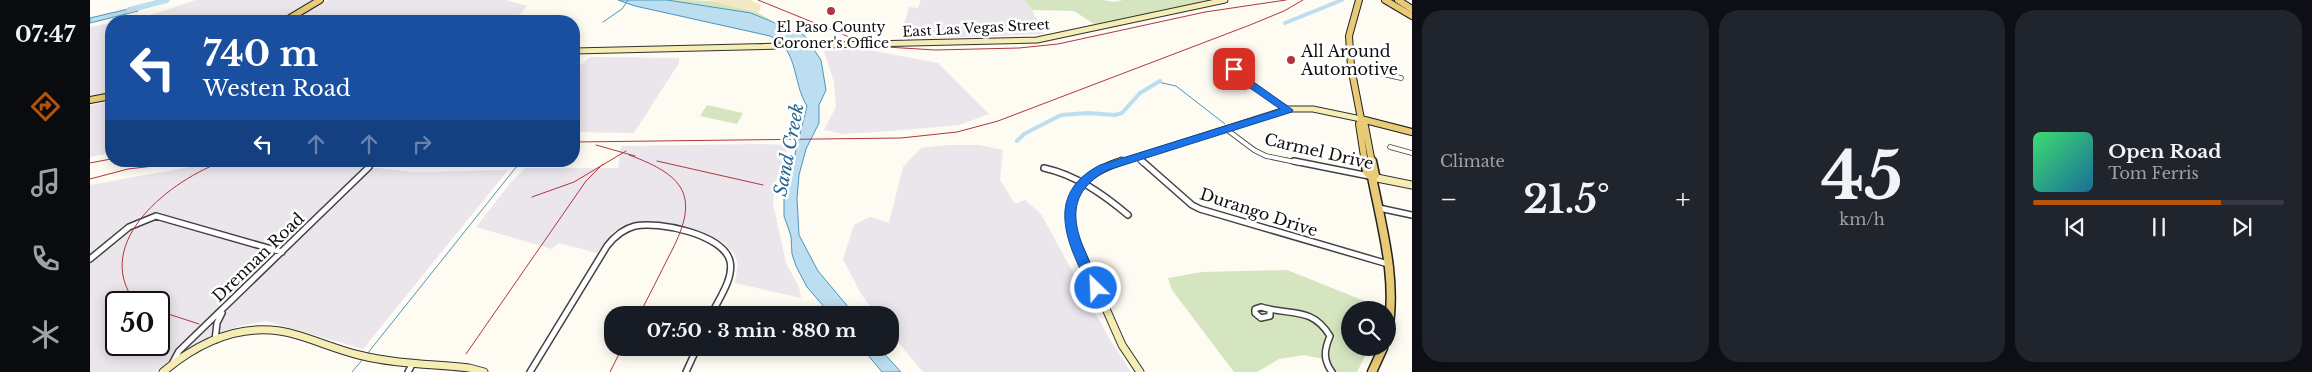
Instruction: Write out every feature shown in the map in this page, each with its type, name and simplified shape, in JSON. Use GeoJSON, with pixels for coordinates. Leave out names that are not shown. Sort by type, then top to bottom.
{"type":"FeatureCollection","features":[{"type":"Feature","properties":{"kind":"main road"},"geometry":{"type":"LineString","coordinates":[[295,15],[320,0]]}},
{"type":"Feature","properties":{"kind":"main road"},"geometry":{"type":"LineString","coordinates":[[1359,0],[1349,36],[1351,67],[1361,120],[1359,124],[1367,172],[1372,177],[1388,264],[1392,301]]}},
{"type":"Feature","properties":{"kind":"main road"},"geometry":{"type":"LineString","coordinates":[[1385,0],[1412,16]]}},
{"type":"Feature","properties":{"kind":"main road"},"geometry":{"type":"LineString","coordinates":[[1398,0],[1412,9]]}},
{"type":"Feature","properties":{"kind":"main road"},"geometry":{"type":"LineString","coordinates":[[90,100],[105,97]]}},
{"type":"Feature","properties":{"kind":"main road"},"geometry":{"type":"LineString","coordinates":[[1361,120],[1412,132]]}},
{"type":"Feature","properties":{"kind":"main road"},"geometry":{"type":"LineString","coordinates":[[1372,372],[1379,356]]}},
{"type":"Feature","properties":{"kind":"street","name":"East Las Vegas Street"},"geometry":{"type":"LineString","coordinates":[[580,51],[1037,40],[1225,0]]}},
{"type":"Feature","properties":{"kind":"street"},"geometry":{"type":"LineString","coordinates":[[1351,67],[1401,78]]}},
{"type":"Feature","properties":{"kind":"street"},"geometry":{"type":"LineString","coordinates":[[1234,69],[1238,74],[1288,110]]}},
{"type":"Feature","properties":{"kind":"street"},"geometry":{"type":"LineString","coordinates":[[1140,372],[1122,345],[1072,234],[1069,217],[1070,204],[1081,182],[1104,167],[1288,110],[1314,109],[1361,120]]}},
{"type":"Feature","properties":{"kind":"street","name":"Carmel Drive"},"geometry":{"type":"LineString","coordinates":[[1226,129],[1254,150],[1266,156],[1412,185]]}},
{"type":"Feature","properties":{"kind":"street"},"geometry":{"type":"LineString","coordinates":[[1390,148],[1412,152]]}},
{"type":"Feature","properties":{"kind":"street","name":"Durango Drive"},"geometry":{"type":"LineString","coordinates":[[1137,157],[1192,205],[1200,209],[1388,264]]}},
{"type":"Feature","properties":{"kind":"street","name":"Drennan Road"},"geometry":{"type":"LineString","coordinates":[[163,372],[171,365],[179,351],[224,310],[369,167]]}},
{"type":"Feature","properties":{"kind":"street"},"geometry":{"type":"LineString","coordinates":[[1044,168],[1081,182],[1103,194],[1128,215]]}},
{"type":"Feature","properties":{"kind":"street"},"geometry":{"type":"LineString","coordinates":[[1378,208],[1412,215]]}},
{"type":"Feature","properties":{"kind":"street"},"geometry":{"type":"LineString","coordinates":[[90,259],[134,224],[143,219],[156,216],[282,252]]}},
{"type":"Feature","properties":{"kind":"street"},"geometry":{"type":"LineString","coordinates":[[530,372],[607,246],[617,234],[631,227],[647,224],[687,232],[714,241],[725,249],[730,259],[730,272],[715,306]]}},
{"type":"Feature","properties":{"kind":"street"},"geometry":{"type":"LineString","coordinates":[[215,340],[217,323],[224,310]]}},
{"type":"Feature","properties":{"kind":"street"},"geometry":{"type":"LineString","coordinates":[[1270,312],[1298,312],[1314,317],[1325,325],[1330,336],[1323,348],[1325,363],[1332,372]]}},
{"type":"Feature","properties":{"kind":"street"},"geometry":{"type":"LineString","coordinates":[[171,365],[215,340],[255,330],[277,330],[375,359],[470,368],[484,372]]}},
{"type":"Feature","properties":{"kind":"street"},"geometry":{"type":"LineString","coordinates":[[686,372],[693,356]]}},
{"type":"Feature","properties":{"kind":"street"},"geometry":{"type":"LineString","coordinates":[[408,372],[413,362]]}},
{"type":"Feature","properties":{"kind":"shaded area"},"geometry":{"type":"Polygon","coordinates":[[[196,0],[313,0],[287,15],[150,15],[196,0]]]}},
{"type":"Feature","properties":{"kind":"shaded area"},"geometry":{"type":"Polygon","coordinates":[[[328,0],[506,0],[527,6],[519,15],[303,15],[328,0]]]}},
{"type":"Feature","properties":{"kind":"shaded area"},"geometry":{"type":"Polygon","coordinates":[[[921,0],[1027,0],[1044,34],[908,39],[904,25],[909,7],[918,8],[921,0]]]}},
{"type":"Feature","properties":{"kind":"shaded area"},"geometry":{"type":"Polygon","coordinates":[[[105,24],[105,94],[90,97],[90,27],[105,24]]]}},
{"type":"Feature","properties":{"kind":"shaded area"},"geometry":{"type":"Polygon","coordinates":[[[863,49],[938,63],[989,114],[959,125],[843,134],[824,130],[836,107],[834,82],[824,51],[863,49]]]}},
{"type":"Feature","properties":{"kind":"shaded area"},"geometry":{"type":"Polygon","coordinates":[[[590,57],[679,58],[679,63],[634,133],[580,132],[580,66],[590,57]]]}},
{"type":"Feature","properties":{"kind":"shaded area"},"geometry":{"type":"Polygon","coordinates":[[[105,102],[105,154],[90,157],[90,105],[105,102]]]}},
{"type":"Feature","properties":{"kind":"shaded area"},"geometry":{"type":"Polygon","coordinates":[[[786,145],[787,154],[776,180],[773,203],[786,263],[799,287],[801,298],[735,283],[738,264],[734,254],[724,243],[701,233],[634,222],[613,232],[597,253],[559,243],[552,249],[476,227],[512,181],[525,168],[618,168],[621,146],[786,145]]]}},
{"type":"Feature","properties":{"kind":"shaded area"},"geometry":{"type":"Polygon","coordinates":[[[948,145],[979,145],[1003,150],[1000,180],[1015,204],[1025,200],[1041,214],[1109,338],[1131,372],[923,372],[899,343],[899,306],[870,306],[861,294],[843,259],[854,225],[870,217],[889,223],[903,167],[921,148],[948,145]]]}},
{"type":"Feature","properties":{"kind":"shaded area"},"geometry":{"type":"Polygon","coordinates":[[[190,167],[366,167],[416,172],[508,170],[363,349],[266,321],[239,326],[194,344],[154,372],[90,372],[90,185],[190,167]]]}},
{"type":"Feature","properties":{"kind":"green space"},"geometry":{"type":"Polygon","coordinates":[[[667,0],[708,1],[735,5],[760,14],[772,21],[751,13],[667,0]]]}},
{"type":"Feature","properties":{"kind":"green space"},"geometry":{"type":"Polygon","coordinates":[[[1025,0],[1103,0],[1114,2],[1123,0],[1221,0],[1094,24],[1074,11],[1032,10],[1025,0]]]}},
{"type":"Feature","properties":{"kind":"green space"},"geometry":{"type":"Polygon","coordinates":[[[707,105],[743,113],[737,124],[700,116],[707,105]]]}},
{"type":"Feature","properties":{"kind":"green space"},"geometry":{"type":"Polygon","coordinates":[[[1287,270],[1364,301],[1341,301],[1341,356],[1365,356],[1357,372],[1336,372],[1328,360],[1304,355],[1279,359],[1257,372],[1234,372],[1172,290],[1168,278],[1202,272],[1287,270]]]}},
{"type":"Feature","properties":{"kind":"sand"},"geometry":{"type":"Polygon","coordinates":[[[707,0],[750,0],[761,5],[759,13],[707,0]]]}},
{"type":"Feature","properties":{"kind":"water"},"geometry":{"type":"Polygon","coordinates":[[[618,0],[667,0],[751,13],[804,35],[821,60],[826,90],[819,105],[819,123],[806,149],[799,175],[797,198],[799,235],[818,271],[847,306],[823,306],[807,287],[792,254],[791,236],[784,216],[784,198],[807,106],[802,97],[794,67],[786,49],[770,36],[635,6],[618,0]]]}},
{"type":"Feature","properties":{"kind":"water"},"geometry":{"type":"Polygon","coordinates":[[[137,7],[138,11],[122,15],[105,15],[105,19],[90,23],[90,18],[137,7]]]}},
{"type":"Feature","properties":{"kind":"water"},"geometry":{"type":"Polygon","coordinates":[[[869,356],[886,356],[901,372],[882,372],[869,356]]]}},
{"type":"Feature","properties":{"kind":"waterway"},"geometry":{"type":"LineString","coordinates":[[129,10],[167,0]]}},
{"type":"Feature","properties":{"kind":"waterway"},"geometry":{"type":"LineString","coordinates":[[603,22],[622,9],[628,0]]}},
{"type":"Feature","properties":{"kind":"waterway"},"geometry":{"type":"LineString","coordinates":[[1285,23],[1342,0]]}},
{"type":"Feature","properties":{"kind":"waterway"},"geometry":{"type":"LineString","coordinates":[[1017,141],[1024,134],[1061,115],[1088,113],[1115,115],[1122,113],[1140,93],[1160,81]]}},
{"type":"Feature","properties":{"kind":"waterway"},"geometry":{"type":"LineString","coordinates":[[1158,82],[1176,86],[1225,124]]}},
{"type":"Feature","properties":{"kind":"waterway"},"geometry":{"type":"LineString","coordinates":[[1234,133],[1257,149]]}},
{"type":"Feature","properties":{"kind":"waterway"},"geometry":{"type":"LineString","coordinates":[[1279,157],[1288,158]]}},
{"type":"Feature","properties":{"kind":"waterway"},"geometry":{"type":"LineString","coordinates":[[367,354],[516,167]]}},
{"type":"Feature","properties":{"kind":"waterway"},"geometry":{"type":"LineString","coordinates":[[352,372],[363,359]]}},
{"type":"Feature","properties":{"kind":"railway"},"geometry":{"type":"LineString","coordinates":[[758,0],[859,41],[887,47],[935,50],[1019,48],[1058,44],[1205,12],[1286,0]]}},
{"type":"Feature","properties":{"kind":"railway"},"geometry":{"type":"LineString","coordinates":[[580,142],[901,138],[957,132],[998,121],[1250,25],[1284,11],[1303,0]]}},
{"type":"Feature","properties":{"kind":"railway"},"geometry":{"type":"LineString","coordinates":[[596,145],[623,153]]}},
{"type":"Feature","properties":{"kind":"railway"},"geometry":{"type":"LineString","coordinates":[[601,166],[623,153]]}},
{"type":"Feature","properties":{"kind":"railway"},"geometry":{"type":"LineString","coordinates":[[623,153],[635,156]]}},
{"type":"Feature","properties":{"kind":"railway"},"geometry":{"type":"LineString","coordinates":[[629,155],[665,172],[676,182],[683,193],[686,205],[684,220],[678,236],[643,306]]}},
{"type":"Feature","properties":{"kind":"railway"},"geometry":{"type":"LineString","coordinates":[[90,163],[105,160]]}},
{"type":"Feature","properties":{"kind":"railway"},"geometry":{"type":"LineString","coordinates":[[657,161],[763,185]]}},
{"type":"Feature","properties":{"kind":"railway"},"geometry":{"type":"LineString","coordinates":[[466,354],[586,181],[601,166]]}},
{"type":"Feature","properties":{"kind":"railway"},"geometry":{"type":"LineString","coordinates":[[532,197],[574,182],[601,166]]}},
{"type":"Feature","properties":{"kind":"railway"},"geometry":{"type":"LineString","coordinates":[[90,179],[128,169],[145,167]]}},
{"type":"Feature","properties":{"kind":"railway"},"geometry":{"type":"LineString","coordinates":[[130,291],[124,279],[123,257],[130,236],[143,216],[161,198],[182,182],[210,167]]}},
{"type":"Feature","properties":{"kind":"railway"},"geometry":{"type":"LineString","coordinates":[[170,315],[199,324]]}},
{"type":"Feature","properties":{"kind":"railway"},"geometry":{"type":"LineString","coordinates":[[610,372],[618,356]]}},
{"type":"Feature","properties":{"kind":"place","name":"El Paso County Coroner's Office"},"geometry":{"type":"Point","coordinates":[831,11]}},
{"type":"Feature","properties":{"kind":"place","name":"All Around Automotive"},"geometry":{"type":"Point","coordinates":[1291,60]}},
{"type":"Feature","properties":{"kind":"route"},"geometry":{"type":"LineString","coordinates":[[1096,288],[1072,234],[1070,225],[1070,204],[1081,182],[1104,167],[1288,110],[1238,74],[1234,69]]}},
{"type":"Feature","properties":{"kind":"water label","name":"Sand Creek"},"geometry":{"type":"Point","coordinates":[789,150]}}]}
